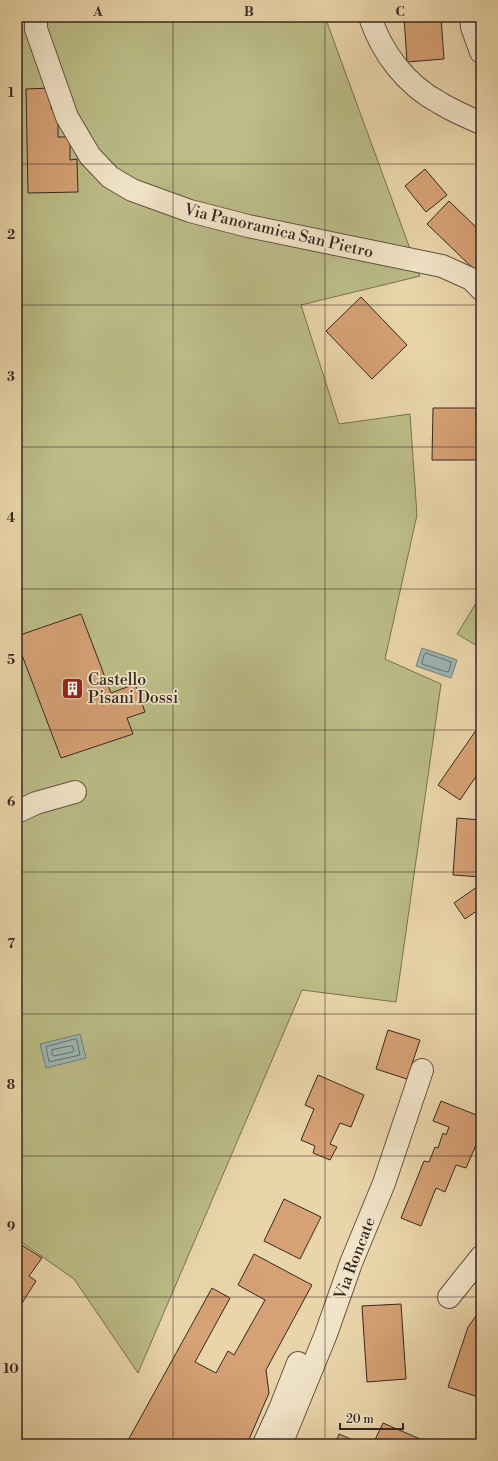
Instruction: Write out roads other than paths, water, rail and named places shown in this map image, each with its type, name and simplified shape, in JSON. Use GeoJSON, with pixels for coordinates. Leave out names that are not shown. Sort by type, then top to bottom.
{"type":"FeatureCollection","features":[{"type":"Feature","properties":{"kind":"street","name":"Via Panoramica San Pietro"},"geometry":{"type":"LineString","coordinates":[[36,17],[36,29],[67,117],[90,156],[110,177],[132,190],[190,211],[248,226],[442,266],[472,279],[481,289]]}},
{"type":"Feature","properties":{"kind":"street"},"geometry":{"type":"LineString","coordinates":[[370,17],[375,32],[394,64],[411,83],[439,103],[481,123]]}},
{"type":"Feature","properties":{"kind":"street"},"geometry":{"type":"LineString","coordinates":[[471,17],[472,27],[481,52]]}},
{"type":"Feature","properties":{"kind":"street"},"geometry":{"type":"LineString","coordinates":[[17,812],[36,803],[75,792]]}},
{"type":"Feature","properties":{"kind":"street","name":"Via Roncate"},"geometry":{"type":"LineString","coordinates":[[281,1444],[326,1334],[351,1263],[384,1183],[422,1070]]}},
{"type":"Feature","properties":{"kind":"street"},"geometry":{"type":"LineString","coordinates":[[449,1297],[481,1257]]}},
{"type":"Feature","properties":{"kind":"street"},"geometry":{"type":"LineString","coordinates":[[264,1444],[280,1409],[298,1363]]}},
{"type":"Feature","properties":{"kind":"water"},"geometry":{"type":"Polygon","coordinates":[[[422,648],[457,660],[451,678],[416,666],[422,648]]]}},
{"type":"Feature","properties":{"kind":"water"},"geometry":{"type":"Polygon","coordinates":[[[80,1034],[86,1058],[46,1068],[40,1044],[80,1034]]]}},
{"type":"Feature","properties":{"kind":"place","name":"Castello Pisani Dossi"},"geometry":{"type":"Point","coordinates":[72,688]}}]}
